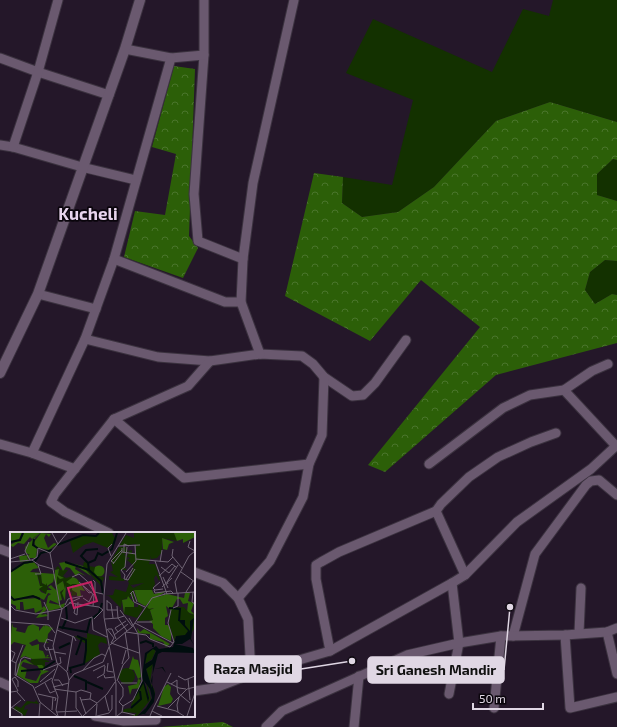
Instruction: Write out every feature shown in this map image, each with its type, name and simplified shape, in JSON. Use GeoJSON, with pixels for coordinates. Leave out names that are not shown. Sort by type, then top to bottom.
{"type":"FeatureCollection","features":[{"type":"Feature","properties":{"kind":"street"},"geometry":{"type":"LineString","coordinates":[[13,147],[38,72],[58,0]]}},
{"type":"Feature","properties":{"kind":"street"},"geometry":{"type":"LineString","coordinates":[[0,373],[38,294],[82,167],[125,50],[140,0]]}},
{"type":"Feature","properties":{"kind":"street"},"geometry":{"type":"LineString","coordinates":[[204,0],[204,55],[194,194],[198,241],[243,259]]}},
{"type":"Feature","properties":{"kind":"street"},"geometry":{"type":"LineString","coordinates":[[260,354],[242,302],[243,259],[253,183],[294,0]]}},
{"type":"Feature","properties":{"kind":"street"},"geometry":{"type":"LineString","coordinates":[[125,50],[171,58],[204,55]]}},
{"type":"Feature","properties":{"kind":"street"},"geometry":{"type":"LineString","coordinates":[[0,58],[109,95]]}},
{"type":"Feature","properties":{"kind":"street"},"geometry":{"type":"LineString","coordinates":[[32,453],[85,339],[114,259],[171,58]]}},
{"type":"Feature","properties":{"kind":"street"},"geometry":{"type":"LineString","coordinates":[[0,145],[13,147],[82,167],[136,180]]}},
{"type":"Feature","properties":{"kind":"street"},"geometry":{"type":"LineString","coordinates":[[114,259],[225,302],[242,302]]}},
{"type":"Feature","properties":{"kind":"street"},"geometry":{"type":"LineString","coordinates":[[38,294],[96,308]]}},
{"type":"Feature","properties":{"kind":"street"},"geometry":{"type":"LineString","coordinates":[[85,339],[158,357],[210,361],[260,354],[302,356],[313,364],[324,378],[352,396],[363,395],[375,383],[406,340]]}},
{"type":"Feature","properties":{"kind":"street"},"geometry":{"type":"LineString","coordinates":[[106,532],[65,512],[51,502],[55,494],[114,419],[188,386],[210,361]]}},
{"type":"Feature","properties":{"kind":"street"},"geometry":{"type":"LineString","coordinates":[[429,464],[503,408],[530,395],[564,390],[592,371],[608,364]]}},
{"type":"Feature","properties":{"kind":"street"},"geometry":{"type":"LineString","coordinates":[[238,598],[270,561],[303,497],[309,464],[322,435],[324,378]]}},
{"type":"Feature","properties":{"kind":"street"},"geometry":{"type":"LineString","coordinates":[[195,691],[215,688],[251,674],[330,650],[465,575],[517,522],[590,469],[616,446],[564,390]]}},
{"type":"Feature","properties":{"kind":"street"},"geometry":{"type":"LineString","coordinates":[[114,419],[184,478],[309,464]]}},
{"type":"Feature","properties":{"kind":"street"},"geometry":{"type":"LineString","coordinates":[[330,650],[316,579],[316,566],[339,552],[436,511],[441,504],[469,477],[498,457],[531,442],[556,433]]}},
{"type":"Feature","properties":{"kind":"street"},"geometry":{"type":"LineString","coordinates":[[0,444],[32,453],[75,469]]}},
{"type":"Feature","properties":{"kind":"street"},"geometry":{"type":"LineString","coordinates":[[513,636],[535,554],[586,485],[591,481],[599,480],[617,495]]}},
{"type":"Feature","properties":{"kind":"street"},"geometry":{"type":"LineString","coordinates":[[436,511],[465,575]]}},
{"type":"Feature","properties":{"kind":"street"},"geometry":{"type":"LineString","coordinates":[[0,549],[10,554]]}},
{"type":"Feature","properties":{"kind":"street"},"geometry":{"type":"LineString","coordinates":[[195,572],[223,583],[238,598],[248,619],[251,674]]}},
{"type":"Feature","properties":{"kind":"street"},"geometry":{"type":"LineString","coordinates":[[449,694],[459,644],[452,583]]}},
{"type":"Feature","properties":{"kind":"street"},"geometry":{"type":"LineString","coordinates":[[579,633],[581,588]]}},
{"type":"Feature","properties":{"kind":"street"},"geometry":{"type":"LineString","coordinates":[[0,612],[10,617]]}},
{"type":"Feature","properties":{"kind":"street"},"geometry":{"type":"LineString","coordinates":[[270,726],[282,711],[407,655],[502,636],[565,635],[606,632],[617,628]]}},
{"type":"Feature","properties":{"kind":"street"},"geometry":{"type":"LineString","coordinates":[[606,632],[617,674]]}},
{"type":"Feature","properties":{"kind":"street"},"geometry":{"type":"LineString","coordinates":[[565,635],[570,708],[617,697]]}},
{"type":"Feature","properties":{"kind":"street"},"geometry":{"type":"LineString","coordinates":[[494,708],[502,636]]}},
{"type":"Feature","properties":{"kind":"street"},"geometry":{"type":"LineString","coordinates":[[354,727],[359,676]]}},
{"type":"Feature","properties":{"kind":"street"},"geometry":{"type":"LineString","coordinates":[[0,682],[10,687]]}},
{"type":"Feature","properties":{"kind":"street"},"geometry":{"type":"LineString","coordinates":[[101,717],[124,721],[156,720]]}},
{"type":"Feature","properties":{"kind":"green space"},"geometry":{"type":"Polygon","coordinates":[[[553,0],[617,0],[617,122],[550,102],[496,121],[434,187],[398,212],[362,217],[342,203],[343,177],[392,185],[413,100],[346,73],[373,19],[492,72],[523,9],[549,16],[553,0]]]}},
{"type":"Feature","properties":{"kind":"green space"},"geometry":{"type":"Polygon","coordinates":[[[174,66],[195,69],[189,236],[198,248],[183,278],[124,257],[135,211],[165,215],[176,154],[152,147],[174,66]]]}},
{"type":"Feature","properties":{"kind":"green space"},"geometry":{"type":"Polygon","coordinates":[[[550,102],[617,122],[617,160],[613,159],[597,174],[597,195],[617,201],[617,261],[605,260],[590,272],[585,290],[595,304],[612,294],[617,295],[617,343],[496,375],[385,472],[368,465],[480,327],[421,280],[370,341],[285,296],[314,173],[343,177],[342,203],[362,217],[398,212],[434,187],[496,121],[550,102]]]}},
{"type":"Feature","properties":{"kind":"green space"},"geometry":{"type":"Polygon","coordinates":[[[613,159],[617,160],[617,201],[597,195],[597,174],[613,159]]]}},
{"type":"Feature","properties":{"kind":"green space"},"geometry":{"type":"Polygon","coordinates":[[[605,260],[617,261],[617,295],[612,294],[595,304],[585,290],[590,272],[605,260]]]}},
{"type":"Feature","properties":{"kind":"green space"},"geometry":{"type":"Polygon","coordinates":[[[223,722],[233,727],[161,727],[223,722]]]}},
{"type":"Feature","properties":{"kind":"place","name":"Sri Ganesh Mandir"},"geometry":{"type":"Point","coordinates":[510,607]}},
{"type":"Feature","properties":{"kind":"place","name":"Raza Masjid"},"geometry":{"type":"Point","coordinates":[352,661]}},
{"type":"Feature","properties":{"kind":"district","name":"Kucheli"},"geometry":{"type":"Point","coordinates":[88,213]}}]}
